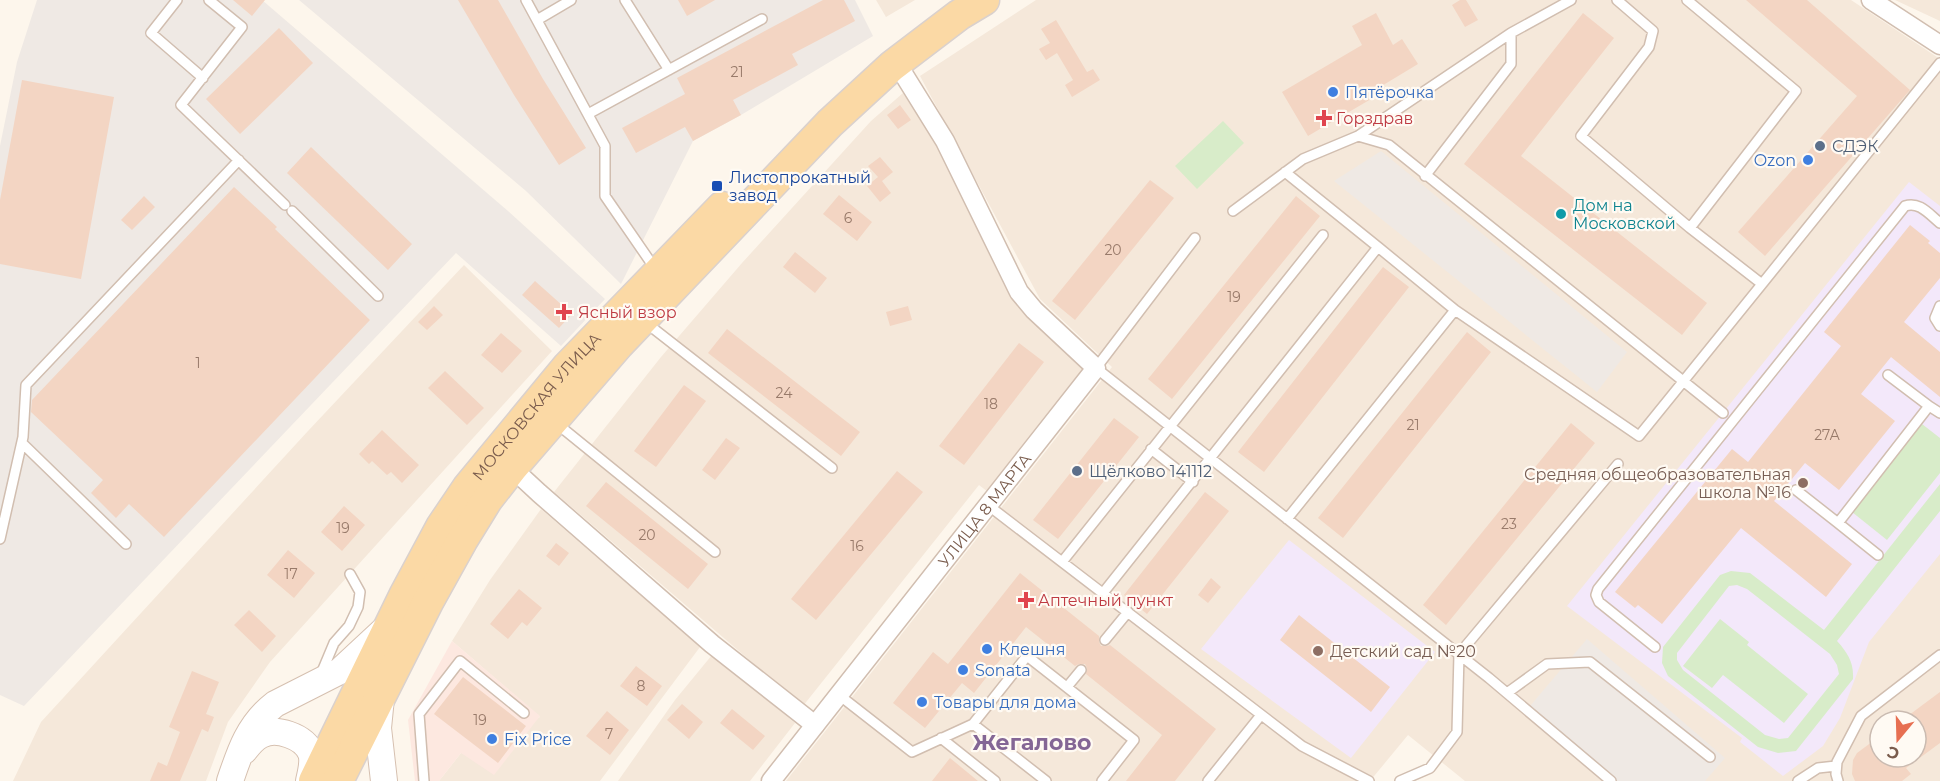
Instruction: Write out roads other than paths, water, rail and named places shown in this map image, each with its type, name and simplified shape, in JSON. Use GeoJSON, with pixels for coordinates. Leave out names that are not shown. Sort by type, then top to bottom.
{"type":"FeatureCollection","features":[{"type":"Feature","properties":{"kind":"main road","name":"МОСКОВСКАЯ УЛИЦА"},"geometry":{"type":"LineString","coordinates":[[331,779],[388,625],[441,527],[468,487],[567,367],[801,125],[885,46],[950,0]]}},
{"type":"Feature","properties":{"kind":"main road","name":"МОСКОВСКАЯ УЛИЦА"},"geometry":{"type":"LineString","coordinates":[[331,779],[382,692],[463,538],[487,500],[513,468],[643,320],[830,123],[896,62],[959,15],[984,0]]}},
{"type":"Feature","properties":{"kind":"street"},"geometry":{"type":"LineString","coordinates":[[1871,0],[1940,45]]}},
{"type":"Feature","properties":{"kind":"street"},"geometry":{"type":"LineString","coordinates":[[896,62],[945,141],[1019,292],[1034,310],[1096,368]]}},
{"type":"Feature","properties":{"kind":"street","name":"УЛИЦА 8 МАРТА"},"geometry":{"type":"LineString","coordinates":[[771,781],[1096,368]]}},
{"type":"Feature","properties":{"kind":"street"},"geometry":{"type":"LineString","coordinates":[[513,468],[539,494],[712,644],[815,725]]}},
{"type":"Feature","properties":{"kind":"street"},"geometry":{"type":"LineString","coordinates":[[234,770],[252,727],[266,711],[340,671],[388,625]]}},
{"type":"Feature","properties":{"kind":"street"},"geometry":{"type":"LineString","coordinates":[[382,692],[378,728],[384,781]]}},
{"type":"Feature","properties":{"kind":"street"},"geometry":{"type":"LineString","coordinates":[[234,770],[261,735],[282,733],[297,738],[304,743],[310,753],[312,764],[309,781]]}},
{"type":"Feature","properties":{"kind":"lane"},"geometry":{"type":"LineString","coordinates":[[177,0],[151,33],[203,78]]}},
{"type":"Feature","properties":{"kind":"lane"},"geometry":{"type":"LineString","coordinates":[[209,0],[243,27],[181,105],[378,296]]}},
{"type":"Feature","properties":{"kind":"lane"},"geometry":{"type":"LineString","coordinates":[[526,0],[605,146],[605,196],[658,272]]}},
{"type":"Feature","properties":{"kind":"lane"},"geometry":{"type":"LineString","coordinates":[[537,20],[571,0]]}},
{"type":"Feature","properties":{"kind":"lane"},"geometry":{"type":"LineString","coordinates":[[625,0],[669,70]]}},
{"type":"Feature","properties":{"kind":"lane"},"geometry":{"type":"LineString","coordinates":[[1233,211],[1302,159],[1358,136],[1511,33],[1571,0]]}},
{"type":"Feature","properties":{"kind":"lane"},"geometry":{"type":"LineString","coordinates":[[1617,0],[1653,31],[1649,47],[1581,136],[1690,228],[1761,284]]}},
{"type":"Feature","properties":{"kind":"lane"},"geometry":{"type":"LineString","coordinates":[[1687,0],[1796,91],[1690,228]]}},
{"type":"Feature","properties":{"kind":"lane"},"geometry":{"type":"LineString","coordinates":[[588,114],[762,20]]}},
{"type":"Feature","properties":{"kind":"lane"},"geometry":{"type":"LineString","coordinates":[[1425,176],[1511,64],[1511,33]]}},
{"type":"Feature","properties":{"kind":"lane"},"geometry":{"type":"LineString","coordinates":[[1285,172],[1455,310],[1639,436],[1940,63]]}},
{"type":"Feature","properties":{"kind":"lane"},"geometry":{"type":"LineString","coordinates":[[1358,136],[1389,145],[1723,413]]}},
{"type":"Feature","properties":{"kind":"lane"},"geometry":{"type":"LineString","coordinates":[[0,539],[22,443],[26,385],[239,160]]}},
{"type":"Feature","properties":{"kind":"lane"},"geometry":{"type":"LineString","coordinates":[[1655,647],[1599,602],[1596,595],[1598,589],[1905,206],[1911,204],[1919,206],[1940,223]]}},
{"type":"Feature","properties":{"kind":"lane"},"geometry":{"type":"LineString","coordinates":[[1062,562],[1323,235]]}},
{"type":"Feature","properties":{"kind":"lane","name":"УЛИЦА 8 МАРТА"},"geometry":{"type":"LineString","coordinates":[[1096,368],[1195,238]]}},
{"type":"Feature","properties":{"kind":"lane"},"geometry":{"type":"LineString","coordinates":[[1103,593],[1378,247]]}},
{"type":"Feature","properties":{"kind":"lane"},"geometry":{"type":"LineString","coordinates":[[1940,306],[1935,318],[1940,326]]}},
{"type":"Feature","properties":{"kind":"lane"},"geometry":{"type":"LineString","coordinates":[[1287,519],[1455,310]]}},
{"type":"Feature","properties":{"kind":"lane"},"geometry":{"type":"LineString","coordinates":[[643,320],[832,468]]}},
{"type":"Feature","properties":{"kind":"lane"},"geometry":{"type":"LineString","coordinates":[[1096,368],[1507,693],[1611,781]]}},
{"type":"Feature","properties":{"kind":"lane"},"geometry":{"type":"LineString","coordinates":[[1888,375],[1940,413]]}},
{"type":"Feature","properties":{"kind":"lane"},"geometry":{"type":"LineString","coordinates":[[1838,523],[1929,406]]}},
{"type":"Feature","properties":{"kind":"lane"},"geometry":{"type":"LineString","coordinates":[[553,421],[716,552]]}},
{"type":"Feature","properties":{"kind":"lane"},"geometry":{"type":"LineString","coordinates":[[22,443],[126,544]]}},
{"type":"Feature","properties":{"kind":"lane"},"geometry":{"type":"LineString","coordinates":[[1151,449],[1193,482]]}},
{"type":"Feature","properties":{"kind":"lane"},"geometry":{"type":"LineString","coordinates":[[1400,781],[1430,768],[1456,732],[1458,654],[1618,464]]}},
{"type":"Feature","properties":{"kind":"lane"},"geometry":{"type":"LineString","coordinates":[[1796,490],[1878,555]]}},
{"type":"Feature","properties":{"kind":"lane"},"geometry":{"type":"LineString","coordinates":[[989,506],[1302,746],[1370,781]]}},
{"type":"Feature","properties":{"kind":"lane"},"geometry":{"type":"LineString","coordinates":[[318,682],[334,642],[349,626],[358,607],[360,592],[350,574]]}},
{"type":"Feature","properties":{"kind":"lane"},"geometry":{"type":"LineString","coordinates":[[1105,640],[1128,612]]}},
{"type":"Feature","properties":{"kind":"lane"},"geometry":{"type":"LineString","coordinates":[[1838,781],[1836,766],[1839,757],[1861,716],[1940,655]]}},
{"type":"Feature","properties":{"kind":"lane"},"geometry":{"type":"LineString","coordinates":[[839,695],[912,752],[973,724],[1027,656],[1134,740],[1102,781]]}},
{"type":"Feature","properties":{"kind":"lane"},"geometry":{"type":"LineString","coordinates":[[424,781],[419,714],[460,661],[524,713]]}},
{"type":"Feature","properties":{"kind":"lane"},"geometry":{"type":"LineString","coordinates":[[1507,693],[1547,664],[1590,662],[1710,757]]}},
{"type":"Feature","properties":{"kind":"lane"},"geometry":{"type":"LineString","coordinates":[[1067,687],[1080,670]]}},
{"type":"Feature","properties":{"kind":"lane"},"geometry":{"type":"LineString","coordinates":[[1208,781],[1261,715]]}},
{"type":"Feature","properties":{"kind":"lane"},"geometry":{"type":"LineString","coordinates":[[973,724],[1046,781]]}},
{"type":"Feature","properties":{"kind":"lane"},"geometry":{"type":"LineString","coordinates":[[941,738],[995,781]]}},
{"type":"Feature","properties":{"kind":"lane"},"geometry":{"type":"LineString","coordinates":[[1798,781],[1818,768],[1836,766]]}},
{"type":"Feature","properties":{"kind":"place","name":"Пятёрочка"},"geometry":{"type":"Point","coordinates":[1333,92]}},
{"type":"Feature","properties":{"kind":"place","name":"Горздрав"},"geometry":{"type":"Point","coordinates":[1324,118]}},
{"type":"Feature","properties":{"kind":"place","name":"СДЭК"},"geometry":{"type":"Point","coordinates":[1820,146]}},
{"type":"Feature","properties":{"kind":"place","name":"Ozon"},"geometry":{"type":"Point","coordinates":[1808,160]}},
{"type":"Feature","properties":{"kind":"place","name":"Листопрокатный завод"},"geometry":{"type":"Point","coordinates":[717,186]}},
{"type":"Feature","properties":{"kind":"place","name":"Дом на Московской"},"geometry":{"type":"Point","coordinates":[1561,214]}},
{"type":"Feature","properties":{"kind":"place","name":"Ясный взор"},"geometry":{"type":"Point","coordinates":[564,312]}},
{"type":"Feature","properties":{"kind":"place","name":"Щёлково 141112"},"geometry":{"type":"Point","coordinates":[1077,471]}},
{"type":"Feature","properties":{"kind":"place","name":"Средняя общеобразовательная школа №16"},"geometry":{"type":"Point","coordinates":[1803,483]}},
{"type":"Feature","properties":{"kind":"place","name":"Аптечный пункт"},"geometry":{"type":"Point","coordinates":[1026,600]}},
{"type":"Feature","properties":{"kind":"place","name":"Клешня"},"geometry":{"type":"Point","coordinates":[987,649]}},
{"type":"Feature","properties":{"kind":"place","name":"Детский сад №20"},"geometry":{"type":"Point","coordinates":[1318,651]}},
{"type":"Feature","properties":{"kind":"place","name":"Sonata"},"geometry":{"type":"Point","coordinates":[963,670]}},
{"type":"Feature","properties":{"kind":"place","name":"Товары для дома"},"geometry":{"type":"Point","coordinates":[922,702]}},
{"type":"Feature","properties":{"kind":"place","name":"Fix Price"},"geometry":{"type":"Point","coordinates":[492,739]}},
{"type":"Feature","properties":{"kind":"district","name":"Жегалово"},"geometry":{"type":"Point","coordinates":[1032,742]}}]}
